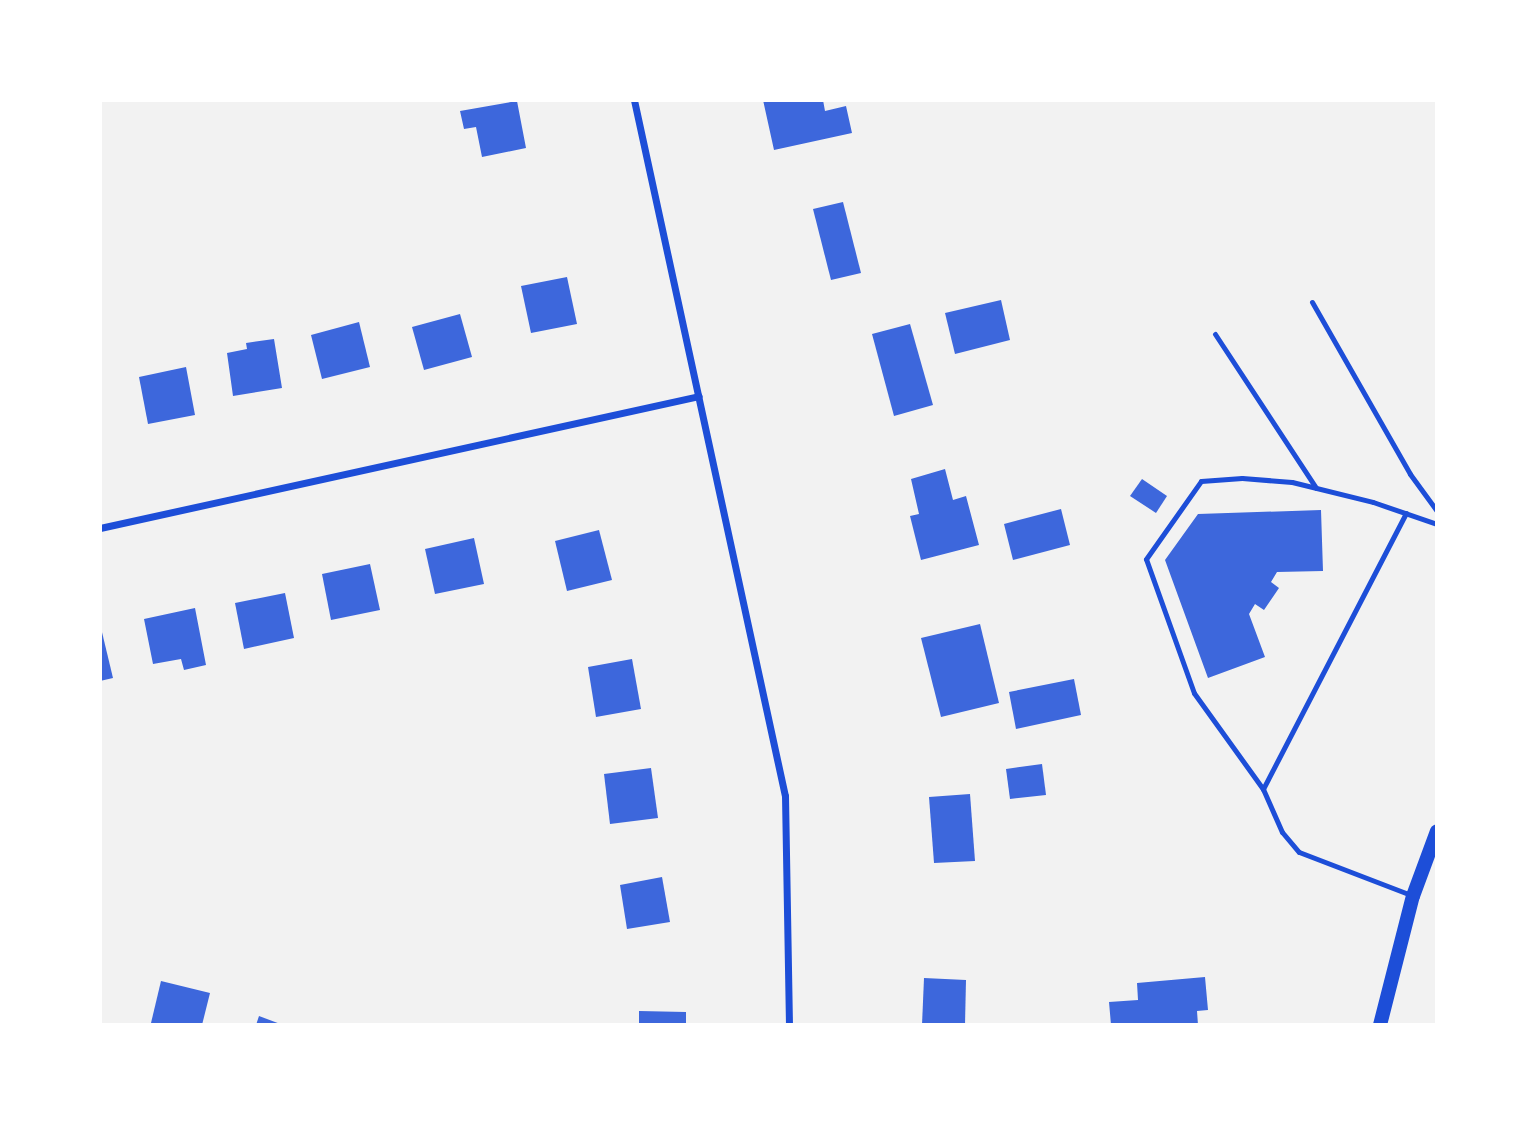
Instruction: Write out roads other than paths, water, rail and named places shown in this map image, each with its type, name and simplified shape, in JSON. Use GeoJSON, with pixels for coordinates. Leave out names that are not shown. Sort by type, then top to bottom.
{"type":"FeatureCollection","features":[{"type":"Feature","properties":{"kind":"main road"},"geometry":{"type":"LineString","coordinates":[[1380,1025],[1413,896],[1437,831]]}},
{"type":"Feature","properties":{"kind":"street"},"geometry":{"type":"LineString","coordinates":[[635,100],[785,796],[789,1025]]}},
{"type":"Feature","properties":{"kind":"street"},"geometry":{"type":"LineString","coordinates":[[100,528],[699,396]]}},
{"type":"Feature","properties":{"kind":"lane"},"geometry":{"type":"LineString","coordinates":[[1312,302],[1410,474],[1437,512]]}},
{"type":"Feature","properties":{"kind":"lane"},"geometry":{"type":"LineString","coordinates":[[1215,334],[1317,488]]}},
{"type":"Feature","properties":{"kind":"lane"},"geometry":{"type":"LineString","coordinates":[[1413,896],[1298,852],[1282,832],[1263,789],[1194,692],[1146,559],[1201,481],[1242,478],[1317,488],[1437,524]]}},
{"type":"Feature","properties":{"kind":"lane"},"geometry":{"type":"LineString","coordinates":[[1263,789],[1406,513]]}}]}
